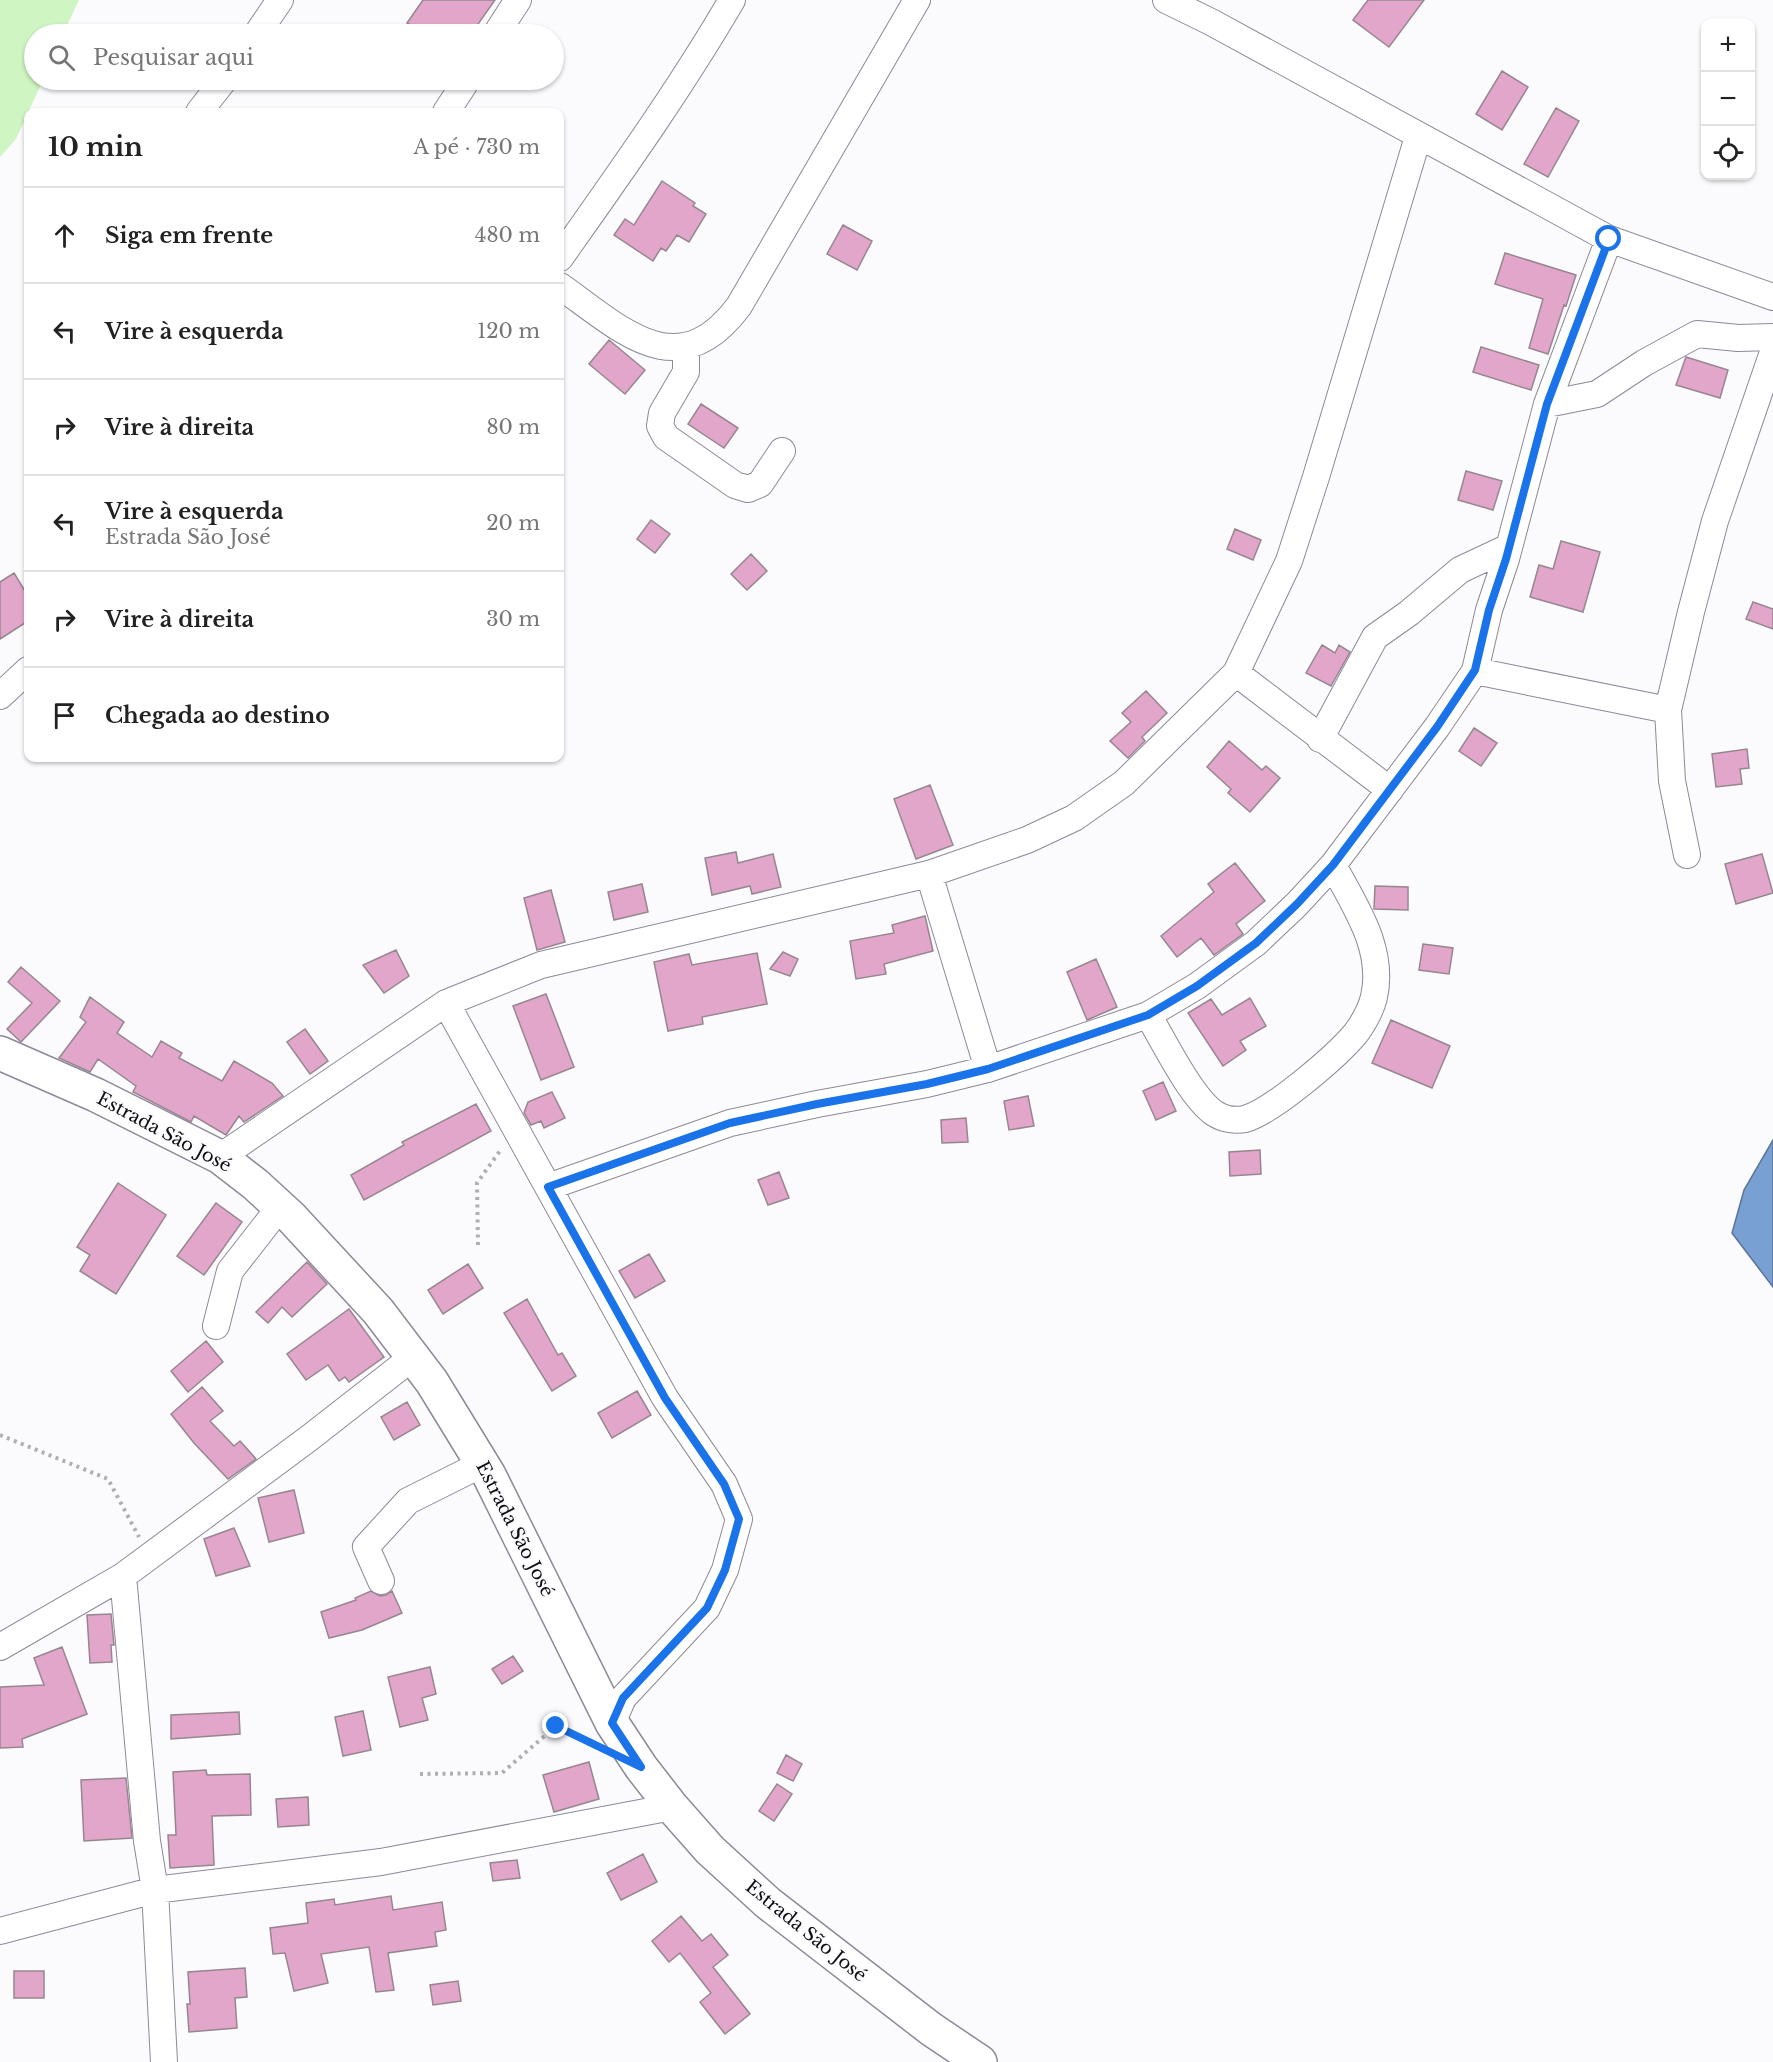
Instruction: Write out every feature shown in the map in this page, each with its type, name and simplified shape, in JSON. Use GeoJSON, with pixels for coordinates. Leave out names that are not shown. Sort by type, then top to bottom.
{"type":"FeatureCollection","features":[{"type":"Feature","properties":{"kind":"street"},"geometry":{"type":"LineString","coordinates":[[264,24],[280,0]]}},
{"type":"Feature","properties":{"kind":"street"},"geometry":{"type":"LineString","coordinates":[[502,24],[518,0]]}},
{"type":"Feature","properties":{"kind":"street"},"geometry":{"type":"LineString","coordinates":[[564,252],[654,125],[732,0]]}},
{"type":"Feature","properties":{"kind":"street"},"geometry":{"type":"LineString","coordinates":[[564,289],[645,343],[671,348],[686,346],[713,335],[728,321],[739,306],[917,0]]}},
{"type":"Feature","properties":{"kind":"street"},"geometry":{"type":"LineString","coordinates":[[1166,0],[1211,22],[1418,137],[1609,239],[1773,297]]}},
{"type":"Feature","properties":{"kind":"street"},"geometry":{"type":"LineString","coordinates":[[202,108],[216,90]]}},
{"type":"Feature","properties":{"kind":"street"},"geometry":{"type":"LineString","coordinates":[[449,108],[460,90]]}},
{"type":"Feature","properties":{"kind":"street"},"geometry":{"type":"LineString","coordinates":[[220,1157],[446,1003],[541,964],[929,874],[1027,840],[1074,818],[1124,783],[1236,673],[1289,561],[1418,137]]}},
{"type":"Feature","properties":{"kind":"street"},"geometry":{"type":"LineString","coordinates":[[548,1187],[730,1123],[927,1084],[988,1069],[1148,1015],[1197,986],[1256,943],[1333,865],[1437,727],[1475,670],[1489,610],[1509,547],[1547,404],[1609,239]]}},
{"type":"Feature","properties":{"kind":"street"},"geometry":{"type":"LineString","coordinates":[[1547,404],[1597,394],[1644,363],[1696,334],[1738,338],[1773,337]]}},
{"type":"Feature","properties":{"kind":"street"},"geometry":{"type":"LineString","coordinates":[[686,346],[686,372],[662,413],[660,426],[666,437],[735,485],[748,489],[760,484],[782,451]]}},
{"type":"Feature","properties":{"kind":"street"},"geometry":{"type":"LineString","coordinates":[[1687,855],[1672,781],[1668,710],[1691,612],[1716,521],[1773,352]]}},
{"type":"Feature","properties":{"kind":"street"},"geometry":{"type":"LineString","coordinates":[[1320,739],[1375,637],[1460,570],[1509,547]]}},
{"type":"Feature","properties":{"kind":"street"},"geometry":{"type":"LineString","coordinates":[[1475,670],[1668,710]]}},
{"type":"Feature","properties":{"kind":"street"},"geometry":{"type":"LineString","coordinates":[[1236,673],[1390,790]]}},
{"type":"Feature","properties":{"kind":"street"},"geometry":{"type":"LineString","coordinates":[[0,696],[24,674]]}},
{"type":"Feature","properties":{"kind":"street"},"geometry":{"type":"LineString","coordinates":[[1148,1015],[1185,1077],[1214,1112],[1233,1120],[1244,1119],[1272,1106],[1355,1034],[1368,1015],[1374,996],[1375,954],[1368,932],[1333,865]]}},
{"type":"Feature","properties":{"kind":"street"},"geometry":{"type":"LineString","coordinates":[[929,874],[988,1069]]}},
{"type":"Feature","properties":{"kind":"street"},"geometry":{"type":"LineString","coordinates":[[446,1003],[665,1398],[724,1484],[739,1519],[725,1570],[707,1608],[623,1698],[605,1735]]}},
{"type":"Feature","properties":{"kind":"street","name":"Estrada São José"},"geometry":{"type":"LineString","coordinates":[[0,1053],[96,1095],[220,1157],[280,1207],[378,1311],[432,1382],[482,1464],[521,1536],[605,1735],[641,1767],[710,1850],[768,1903],[931,2029],[980,2062]]}},
{"type":"Feature","properties":{"kind":"street"},"geometry":{"type":"LineString","coordinates":[[216,1326],[230,1271],[280,1207]]}},
{"type":"Feature","properties":{"kind":"street"},"geometry":{"type":"LineString","coordinates":[[0,1647],[123,1576],[308,1439],[413,1357]]}},
{"type":"Feature","properties":{"kind":"street"},"geometry":{"type":"LineString","coordinates":[[381,1581],[366,1547],[408,1501],[482,1464]]}},
{"type":"Feature","properties":{"kind":"street"},"geometry":{"type":"LineString","coordinates":[[123,1576],[147,1841],[155,1890],[164,2062]]}},
{"type":"Feature","properties":{"kind":"street"},"geometry":{"type":"LineString","coordinates":[[0,1931],[155,1890],[381,1863],[672,1807]]}},
{"type":"Feature","properties":{"kind":"path"},"geometry":{"type":"LineString","coordinates":[[478,1245],[477,1183],[499,1151],[519,1134]]}},
{"type":"Feature","properties":{"kind":"path"},"geometry":{"type":"LineString","coordinates":[[0,1435],[108,1479],[149,1556]]}},
{"type":"Feature","properties":{"kind":"path"},"geometry":{"type":"LineString","coordinates":[[420,1774],[502,1773],[556,1726],[605,1735]]}},
{"type":"Feature","properties":{"kind":"green space"},"geometry":{"type":"Polygon","coordinates":[[[0,0],[79,0],[68,24],[24,24],[24,90],[38,90],[30,108],[24,108],[24,122],[16,139],[0,157],[0,0]]]}},
{"type":"Feature","properties":{"kind":"water"},"geometry":{"type":"Polygon","coordinates":[[[1773,1140],[1773,1287],[1732,1233],[1744,1190],[1773,1140]]]}},
{"type":"Feature","properties":{"kind":"building"},"geometry":{"type":"Polygon","coordinates":[[[423,0],[495,0],[478,24],[407,23],[423,0]]]}},
{"type":"Feature","properties":{"kind":"building"},"geometry":{"type":"Polygon","coordinates":[[[1368,0],[1424,0],[1389,47],[1353,20],[1368,0]]]}},
{"type":"Feature","properties":{"kind":"building"},"geometry":{"type":"Polygon","coordinates":[[[1502,71],[1528,87],[1502,130],[1476,114],[1502,71]]]}},
{"type":"Feature","properties":{"kind":"building"},"geometry":{"type":"Polygon","coordinates":[[[1556,108],[1579,121],[1548,177],[1524,164],[1556,108]]]}},
{"type":"Feature","properties":{"kind":"building"},"geometry":{"type":"Polygon","coordinates":[[[662,181],[695,203],[693,206],[706,214],[689,242],[677,235],[666,251],[661,248],[653,261],[614,235],[625,219],[634,225],[662,181]]]}},
{"type":"Feature","properties":{"kind":"building"},"geometry":{"type":"Polygon","coordinates":[[[843,225],[872,241],[857,270],[827,254],[843,225]]]}},
{"type":"Feature","properties":{"kind":"building"},"geometry":{"type":"Polygon","coordinates":[[[1505,253],[1576,275],[1548,354],[1529,348],[1543,299],[1495,284],[1505,253]]]}},
{"type":"Feature","properties":{"kind":"building"},"geometry":{"type":"Polygon","coordinates":[[[609,340],[645,370],[625,394],[589,364],[609,340]]]}},
{"type":"Feature","properties":{"kind":"building"},"geometry":{"type":"Polygon","coordinates":[[[1481,347],[1539,365],[1531,390],[1473,372],[1481,347]]]}},
{"type":"Feature","properties":{"kind":"building"},"geometry":{"type":"Polygon","coordinates":[[[1686,357],[1728,370],[1720,398],[1676,385],[1686,357]]]}},
{"type":"Feature","properties":{"kind":"building"},"geometry":{"type":"Polygon","coordinates":[[[701,404],[738,428],[724,448],[688,424],[701,404]]]}},
{"type":"Feature","properties":{"kind":"building"},"geometry":{"type":"Polygon","coordinates":[[[1466,471],[1502,481],[1493,510],[1458,500],[1466,471]]]}},
{"type":"Feature","properties":{"kind":"building"},"geometry":{"type":"Polygon","coordinates":[[[651,520],[670,534],[655,553],[637,539],[651,520]]]}},
{"type":"Feature","properties":{"kind":"building"},"geometry":{"type":"Polygon","coordinates":[[[1235,529],[1261,540],[1253,560],[1227,549],[1235,529]]]}},
{"type":"Feature","properties":{"kind":"building"},"geometry":{"type":"Polygon","coordinates":[[[1561,541],[1600,552],[1583,612],[1530,597],[1539,565],[1553,569],[1561,541]]]}},
{"type":"Feature","properties":{"kind":"building"},"geometry":{"type":"Polygon","coordinates":[[[751,554],[767,571],[747,590],[731,574],[751,554]]]}},
{"type":"Feature","properties":{"kind":"building"},"geometry":{"type":"Polygon","coordinates":[[[14,573],[24,589],[24,624],[0,639],[0,582],[14,573]]]}},
{"type":"Feature","properties":{"kind":"building"},"geometry":{"type":"Polygon","coordinates":[[[1753,602],[1773,609],[1773,629],[1746,619],[1753,602]]]}},
{"type":"Feature","properties":{"kind":"building"},"geometry":{"type":"Polygon","coordinates":[[[1322,645],[1335,653],[1339,645],[1350,652],[1331,686],[1306,673],[1322,645]]]}},
{"type":"Feature","properties":{"kind":"building"},"geometry":{"type":"Polygon","coordinates":[[[1146,691],[1167,713],[1142,737],[1145,741],[1128,758],[1110,741],[1131,722],[1122,713],[1146,691]]]}},
{"type":"Feature","properties":{"kind":"building"},"geometry":{"type":"Polygon","coordinates":[[[1474,728],[1497,743],[1481,766],[1459,751],[1474,728]]]}},
{"type":"Feature","properties":{"kind":"building"},"geometry":{"type":"Polygon","coordinates":[[[1229,741],[1262,770],[1266,766],[1280,778],[1250,812],[1228,793],[1231,789],[1207,767],[1229,741]]]}},
{"type":"Feature","properties":{"kind":"building"},"geometry":{"type":"Polygon","coordinates":[[[1747,749],[1749,768],[1740,769],[1742,784],[1716,787],[1712,754],[1747,749]]]}},
{"type":"Feature","properties":{"kind":"building"},"geometry":{"type":"Polygon","coordinates":[[[930,785],[953,845],[916,859],[894,799],[930,785]]]}},
{"type":"Feature","properties":{"kind":"building"},"geometry":{"type":"Polygon","coordinates":[[[736,852],[738,863],[773,854],[781,887],[752,894],[750,886],[712,895],[705,858],[736,852]]]}},
{"type":"Feature","properties":{"kind":"building"},"geometry":{"type":"Polygon","coordinates":[[[1762,854],[1773,893],[1736,904],[1725,864],[1762,854]]]}},
{"type":"Feature","properties":{"kind":"building"},"geometry":{"type":"Polygon","coordinates":[[[1235,863],[1265,901],[1236,924],[1243,934],[1214,955],[1201,938],[1177,957],[1161,936],[1214,892],[1208,884],[1235,863]]]}},
{"type":"Feature","properties":{"kind":"building"},"geometry":{"type":"Polygon","coordinates":[[[642,884],[648,912],[614,920],[608,892],[642,884]]]}},
{"type":"Feature","properties":{"kind":"building"},"geometry":{"type":"Polygon","coordinates":[[[1375,886],[1408,887],[1408,910],[1374,909],[1375,886]]]}},
{"type":"Feature","properties":{"kind":"building"},"geometry":{"type":"Polygon","coordinates":[[[551,890],[565,942],[537,950],[524,898],[551,890]]]}},
{"type":"Feature","properties":{"kind":"building"},"geometry":{"type":"Polygon","coordinates":[[[925,916],[933,951],[884,964],[886,974],[856,979],[850,941],[894,933],[892,925],[925,916]]]}},
{"type":"Feature","properties":{"kind":"building"},"geometry":{"type":"Polygon","coordinates":[[[1423,944],[1453,948],[1449,974],[1419,970],[1423,944]]]}},
{"type":"Feature","properties":{"kind":"building"},"geometry":{"type":"Polygon","coordinates":[[[396,950],[409,976],[384,993],[363,965],[396,950]]]}},
{"type":"Feature","properties":{"kind":"building"},"geometry":{"type":"Polygon","coordinates":[[[783,952],[798,959],[790,976],[770,969],[783,952]]]}},
{"type":"Feature","properties":{"kind":"building"},"geometry":{"type":"Polygon","coordinates":[[[757,953],[767,1004],[702,1017],[703,1024],[668,1031],[654,962],[689,954],[692,965],[757,953]]]}},
{"type":"Feature","properties":{"kind":"building"},"geometry":{"type":"Polygon","coordinates":[[[1096,959],[1117,1007],[1087,1020],[1067,972],[1096,959]]]}},
{"type":"Feature","properties":{"kind":"building"},"geometry":{"type":"Polygon","coordinates":[[[21,967],[60,1001],[21,1042],[7,1029],[32,1003],[8,982],[21,967]]]}},
{"type":"Feature","properties":{"kind":"building"},"geometry":{"type":"Polygon","coordinates":[[[546,994],[574,1067],[541,1080],[513,1006],[546,994]]]}},
{"type":"Feature","properties":{"kind":"building"},"geometry":{"type":"Polygon","coordinates":[[[90,997],[124,1022],[117,1033],[152,1057],[161,1041],[182,1053],[179,1058],[222,1081],[234,1061],[272,1083],[283,1096],[244,1122],[239,1116],[226,1135],[194,1116],[191,1122],[133,1092],[136,1086],[98,1059],[90,1072],[59,1058],[86,1022],[80,1017],[90,997]]]}},
{"type":"Feature","properties":{"kind":"building"},"geometry":{"type":"Polygon","coordinates":[[[1250,998],[1266,1026],[1240,1041],[1246,1050],[1223,1066],[1188,1013],[1211,999],[1222,1015],[1250,998]]]}},
{"type":"Feature","properties":{"kind":"building"},"geometry":{"type":"Polygon","coordinates":[[[1391,1020],[1450,1046],[1432,1088],[1372,1063],[1391,1020]]]}},
{"type":"Feature","properties":{"kind":"building"},"geometry":{"type":"Polygon","coordinates":[[[305,1029],[328,1061],[310,1074],[287,1042],[305,1029]]]}},
{"type":"Feature","properties":{"kind":"building"},"geometry":{"type":"Polygon","coordinates":[[[1163,1082],[1176,1111],[1156,1120],[1143,1091],[1163,1082]]]}},
{"type":"Feature","properties":{"kind":"building"},"geometry":{"type":"Polygon","coordinates":[[[552,1092],[565,1118],[544,1128],[541,1121],[531,1125],[524,1113],[528,1102],[552,1092]]]}},
{"type":"Feature","properties":{"kind":"building"},"geometry":{"type":"Polygon","coordinates":[[[1028,1096],[1034,1126],[1009,1130],[1004,1101],[1028,1096]]]}},
{"type":"Feature","properties":{"kind":"building"},"geometry":{"type":"Polygon","coordinates":[[[476,1104],[491,1131],[364,1200],[351,1175],[404,1145],[402,1142],[476,1104]]]}},
{"type":"Feature","properties":{"kind":"building"},"geometry":{"type":"Polygon","coordinates":[[[966,1118],[968,1142],[942,1143],[941,1120],[966,1118]]]}},
{"type":"Feature","properties":{"kind":"building"},"geometry":{"type":"Polygon","coordinates":[[[1260,1150],[1261,1174],[1230,1176],[1229,1152],[1260,1150]]]}},
{"type":"Feature","properties":{"kind":"building"},"geometry":{"type":"Polygon","coordinates":[[[779,1172],[789,1198],[768,1205],[758,1180],[779,1172]]]}},
{"type":"Feature","properties":{"kind":"building"},"geometry":{"type":"Polygon","coordinates":[[[118,1183],[166,1215],[116,1294],[80,1271],[90,1255],[77,1247],[118,1183]]]}},
{"type":"Feature","properties":{"kind":"building"},"geometry":{"type":"Polygon","coordinates":[[[216,1203],[242,1222],[204,1275],[177,1256],[216,1203]]]}},
{"type":"Feature","properties":{"kind":"building"},"geometry":{"type":"Polygon","coordinates":[[[649,1254],[665,1281],[635,1298],[619,1271],[649,1254]]]}},
{"type":"Feature","properties":{"kind":"building"},"geometry":{"type":"Polygon","coordinates":[[[307,1262],[327,1284],[292,1317],[282,1307],[268,1323],[256,1312],[307,1262]]]}},
{"type":"Feature","properties":{"kind":"building"},"geometry":{"type":"Polygon","coordinates":[[[468,1264],[483,1288],[443,1314],[428,1290],[468,1264]]]}},
{"type":"Feature","properties":{"kind":"building"},"geometry":{"type":"Polygon","coordinates":[[[527,1299],[558,1355],[562,1353],[576,1376],[552,1391],[504,1313],[527,1299]]]}},
{"type":"Feature","properties":{"kind":"building"},"geometry":{"type":"Polygon","coordinates":[[[349,1309],[384,1357],[349,1382],[345,1377],[339,1381],[328,1365],[306,1380],[287,1354],[349,1309]]]}},
{"type":"Feature","properties":{"kind":"building"},"geometry":{"type":"Polygon","coordinates":[[[206,1341],[223,1362],[188,1392],[171,1371],[206,1341]]]}},
{"type":"Feature","properties":{"kind":"building"},"geometry":{"type":"Polygon","coordinates":[[[202,1387],[223,1411],[210,1421],[234,1446],[240,1441],[256,1459],[228,1479],[194,1443],[171,1414],[202,1387]]]}},
{"type":"Feature","properties":{"kind":"building"},"geometry":{"type":"Polygon","coordinates":[[[637,1391],[651,1415],[612,1438],[598,1413],[637,1391]]]}},
{"type":"Feature","properties":{"kind":"building"},"geometry":{"type":"Polygon","coordinates":[[[407,1402],[420,1425],[394,1440],[381,1417],[407,1402]]]}},
{"type":"Feature","properties":{"kind":"building"},"geometry":{"type":"Polygon","coordinates":[[[294,1490],[304,1533],[269,1542],[258,1498],[294,1490]]]}},
{"type":"Feature","properties":{"kind":"building"},"geometry":{"type":"Polygon","coordinates":[[[234,1528],[250,1566],[216,1576],[204,1539],[234,1528]]]}},
{"type":"Feature","properties":{"kind":"building"},"geometry":{"type":"Polygon","coordinates":[[[371,1591],[380,1596],[392,1591],[402,1613],[362,1630],[329,1638],[321,1612],[356,1600],[355,1598],[371,1591]]]}},
{"type":"Feature","properties":{"kind":"building"},"geometry":{"type":"Polygon","coordinates":[[[111,1614],[114,1645],[111,1645],[112,1662],[90,1663],[87,1615],[111,1614]]]}},
{"type":"Feature","properties":{"kind":"building"},"geometry":{"type":"Polygon","coordinates":[[[62,1647],[87,1714],[22,1739],[23,1747],[0,1748],[0,1687],[44,1685],[34,1658],[62,1647]]]}},
{"type":"Feature","properties":{"kind":"building"},"geometry":{"type":"Polygon","coordinates":[[[513,1656],[523,1671],[502,1684],[492,1669],[513,1656]]]}},
{"type":"Feature","properties":{"kind":"building"},"geometry":{"type":"Polygon","coordinates":[[[430,1667],[436,1694],[422,1698],[428,1720],[400,1727],[388,1677],[430,1667]]]}},
{"type":"Feature","properties":{"kind":"building"},"geometry":{"type":"Polygon","coordinates":[[[363,1711],[371,1750],[343,1756],[335,1717],[363,1711]]]}},
{"type":"Feature","properties":{"kind":"building"},"geometry":{"type":"Polygon","coordinates":[[[239,1712],[240,1734],[171,1739],[171,1715],[239,1712]]]}},
{"type":"Feature","properties":{"kind":"building"},"geometry":{"type":"Polygon","coordinates":[[[786,1755],[802,1764],[793,1781],[777,1773],[786,1755]]]}},
{"type":"Feature","properties":{"kind":"building"},"geometry":{"type":"Polygon","coordinates":[[[589,1762],[599,1799],[554,1812],[543,1775],[589,1762]]]}},
{"type":"Feature","properties":{"kind":"building"},"geometry":{"type":"Polygon","coordinates":[[[206,1770],[207,1775],[250,1774],[251,1815],[212,1816],[214,1865],[170,1868],[168,1835],[176,1835],[173,1772],[206,1770]]]}},
{"type":"Feature","properties":{"kind":"building"},"geometry":{"type":"Polygon","coordinates":[[[126,1778],[132,1838],[84,1841],[81,1780],[126,1778]]]}},
{"type":"Feature","properties":{"kind":"building"},"geometry":{"type":"Polygon","coordinates":[[[777,1784],[792,1794],[774,1821],[759,1811],[777,1784]]]}},
{"type":"Feature","properties":{"kind":"building"},"geometry":{"type":"Polygon","coordinates":[[[308,1797],[309,1825],[278,1827],[276,1799],[308,1797]]]}},
{"type":"Feature","properties":{"kind":"building"},"geometry":{"type":"Polygon","coordinates":[[[643,1854],[657,1882],[621,1900],[607,1873],[643,1854]]]}},
{"type":"Feature","properties":{"kind":"building"},"geometry":{"type":"Polygon","coordinates":[[[517,1860],[520,1878],[493,1881],[490,1863],[517,1860]]]}},
{"type":"Feature","properties":{"kind":"building"},"geometry":{"type":"Polygon","coordinates":[[[391,1896],[393,1910],[442,1902],[446,1930],[435,1932],[437,1946],[388,1953],[394,1990],[376,1992],[369,1947],[321,1954],[328,1983],[294,1991],[285,1953],[273,1954],[270,1928],[308,1923],[306,1903],[334,1899],[335,1905],[391,1896]]]}},
{"type":"Feature","properties":{"kind":"building"},"geometry":{"type":"Polygon","coordinates":[[[681,1916],[702,1941],[711,1934],[728,1955],[713,1967],[750,2014],[725,2034],[700,2002],[711,1993],[680,1953],[669,1962],[652,1941],[681,1916]]]}},
{"type":"Feature","properties":{"kind":"building"},"geometry":{"type":"Polygon","coordinates":[[[245,1968],[247,1997],[235,1998],[237,2028],[189,2032],[188,1972],[245,1968]]]}},
{"type":"Feature","properties":{"kind":"building"},"geometry":{"type":"Polygon","coordinates":[[[14,1971],[44,1971],[44,1998],[14,1998],[14,1971]]]}},
{"type":"Feature","properties":{"kind":"building"},"geometry":{"type":"Polygon","coordinates":[[[458,1981],[461,2001],[433,2005],[430,1985],[458,1981]]]}},
{"type":"Feature","properties":{"kind":"route"},"geometry":{"type":"LineString","coordinates":[[556,1726],[641,1767],[612,1723],[623,1698],[707,1608],[725,1570],[739,1519],[724,1484],[665,1398],[548,1187],[730,1123],[927,1084],[988,1069],[1148,1015],[1197,986],[1256,943],[1333,865],[1437,727],[1475,670],[1489,610],[1506,559],[1547,404],[1609,239]]}}]}
